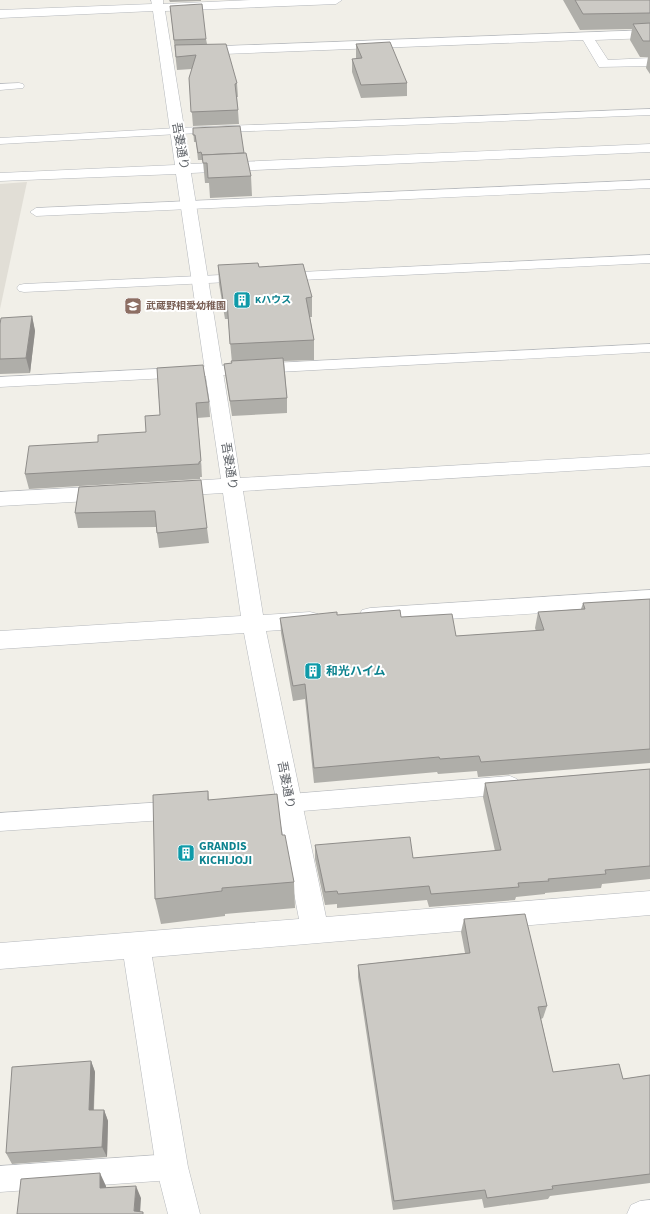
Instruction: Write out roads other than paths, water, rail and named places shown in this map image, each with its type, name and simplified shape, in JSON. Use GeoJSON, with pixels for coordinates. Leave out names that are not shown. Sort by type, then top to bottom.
{"type":"FeatureCollection","features":[{"type":"Feature","properties":{"kind":"street"},"geometry":{"type":"LineString","coordinates":[[0,14],[157,4],[336,0]]}},
{"type":"Feature","properties":{"kind":"street","name":"吾妻通り"},"geometry":{"type":"LineString","coordinates":[[157,4],[184,168],[188,205],[215,371],[253,624],[315,930]]}},
{"type":"Feature","properties":{"kind":"street"},"geometry":{"type":"LineString","coordinates":[[165,53],[650,34]]}},
{"type":"Feature","properties":{"kind":"street"},"geometry":{"type":"LineString","coordinates":[[587,37],[604,64],[650,62]]}},
{"type":"Feature","properties":{"kind":"street"},"geometry":{"type":"LineString","coordinates":[[0,177],[650,148]]}},
{"type":"Feature","properties":{"kind":"street"},"geometry":{"type":"LineString","coordinates":[[155,490],[650,460]]}},
{"type":"Feature","properties":{"kind":"street"},"geometry":{"type":"LineString","coordinates":[[0,499],[124,492]]}},
{"type":"Feature","properties":{"kind":"street"},"geometry":{"type":"LineString","coordinates":[[0,640],[650,598]]}},
{"type":"Feature","properties":{"kind":"street"},"geometry":{"type":"LineString","coordinates":[[0,956],[650,903]]}},
{"type":"Feature","properties":{"kind":"street"},"geometry":{"type":"LineString","coordinates":[[136,945],[172,1167],[184,1214]]}},
{"type":"Feature","properties":{"kind":"lane"},"geometry":{"type":"LineString","coordinates":[[0,87],[19,86]]}},
{"type":"Feature","properties":{"kind":"lane"},"geometry":{"type":"LineString","coordinates":[[0,141],[178,131],[650,112]]}},
{"type":"Feature","properties":{"kind":"lane"},"geometry":{"type":"LineString","coordinates":[[36,212],[650,184]]}},
{"type":"Feature","properties":{"kind":"lane"},"geometry":{"type":"LineString","coordinates":[[272,277],[650,259]]}},
{"type":"Feature","properties":{"kind":"lane"},"geometry":{"type":"LineString","coordinates":[[24,288],[256,278]]}},
{"type":"Feature","properties":{"kind":"lane"},"geometry":{"type":"LineString","coordinates":[[0,382],[650,348]]}},
{"type":"Feature","properties":{"kind":"lane"},"geometry":{"type":"LineString","coordinates":[[258,805],[532,783]]}},
{"type":"Feature","properties":{"kind":"lane"},"geometry":{"type":"LineString","coordinates":[[0,822],[196,809]]}},
{"type":"Feature","properties":{"kind":"lane"},"geometry":{"type":"LineString","coordinates":[[0,1179],[172,1167]]}},
{"type":"Feature","properties":{"kind":"lane"},"geometry":{"type":"LineString","coordinates":[[640,1214],[650,1213]]}},
{"type":"Feature","properties":{"kind":"place","name":"Kハウス"},"geometry":{"type":"Point","coordinates":[242,300]}},
{"type":"Feature","properties":{"kind":"place","name":"武蔵野相愛幼稚園"},"geometry":{"type":"Point","coordinates":[133,306]}},
{"type":"Feature","properties":{"kind":"place","name":"和光ハイム"},"geometry":{"type":"Point","coordinates":[313,671]}},
{"type":"Feature","properties":{"kind":"place","name":"GRANDIS KICHIJOJI"},"geometry":{"type":"Point","coordinates":[186,853]}}]}
